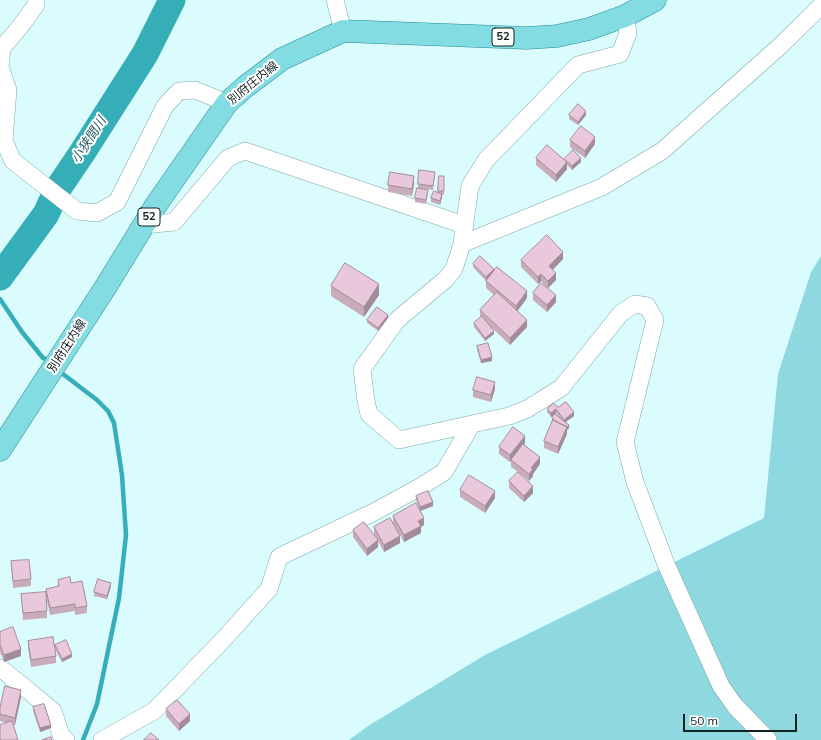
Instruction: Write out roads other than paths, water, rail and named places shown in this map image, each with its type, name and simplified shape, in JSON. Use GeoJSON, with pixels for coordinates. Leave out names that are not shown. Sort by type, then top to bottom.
{"type":"FeatureCollection","features":[{"type":"Feature","properties":{"kind":"main road","name":"別府庄内線"},"geometry":{"type":"LineString","coordinates":[[0,450],[105,288],[156,205],[227,103],[245,87],[282,59],[344,32],[527,38],[557,36],[589,30],[625,16],[655,0]]}},
{"type":"Feature","properties":{"kind":"street"},"geometry":{"type":"LineString","coordinates":[[36,0],[36,4],[19,28],[2,48],[0,67],[8,90],[4,140],[13,161],[76,211],[98,213],[117,202],[165,106],[179,91],[195,90],[227,103]]}},
{"type":"Feature","properties":{"kind":"street"},"geometry":{"type":"LineString","coordinates":[[335,0],[344,32]]}},
{"type":"Feature","properties":{"kind":"street"},"geometry":{"type":"LineString","coordinates":[[462,244],[602,187],[662,151],[779,47],[821,6]]}},
{"type":"Feature","properties":{"kind":"street"},"geometry":{"type":"LineString","coordinates":[[625,16],[628,33],[620,54],[578,65],[486,160],[470,186],[462,244],[454,269],[446,279],[397,320],[362,369],[366,401],[369,414],[399,440],[509,416],[527,409],[561,388],[621,313],[635,304],[647,306],[655,320],[625,442],[635,482],[666,564],[721,686],[735,706],[768,740]]}},
{"type":"Feature","properties":{"kind":"street"},"geometry":{"type":"LineString","coordinates":[[144,225],[174,222],[228,158],[245,151],[464,225]]}},
{"type":"Feature","properties":{"kind":"street"},"geometry":{"type":"LineString","coordinates":[[102,740],[154,712],[269,589],[279,557],[374,512],[444,472],[472,424]]}},
{"type":"Feature","properties":{"kind":"street"},"geometry":{"type":"LineString","coordinates":[[0,668],[54,711],[61,736],[66,740]]}},
{"type":"Feature","properties":{"kind":"waterway","name":"小狭間川"},"geometry":{"type":"LineString","coordinates":[[0,277],[46,214],[57,190],[145,54],[172,0]]}},
{"type":"Feature","properties":{"kind":"waterway"},"geometry":{"type":"LineString","coordinates":[[0,299],[22,332],[43,358],[50,363]]}},
{"type":"Feature","properties":{"kind":"waterway"},"geometry":{"type":"LineString","coordinates":[[59,371],[97,400],[108,411],[114,423],[122,475],[126,535],[119,598],[97,704],[83,740]]}}]}
